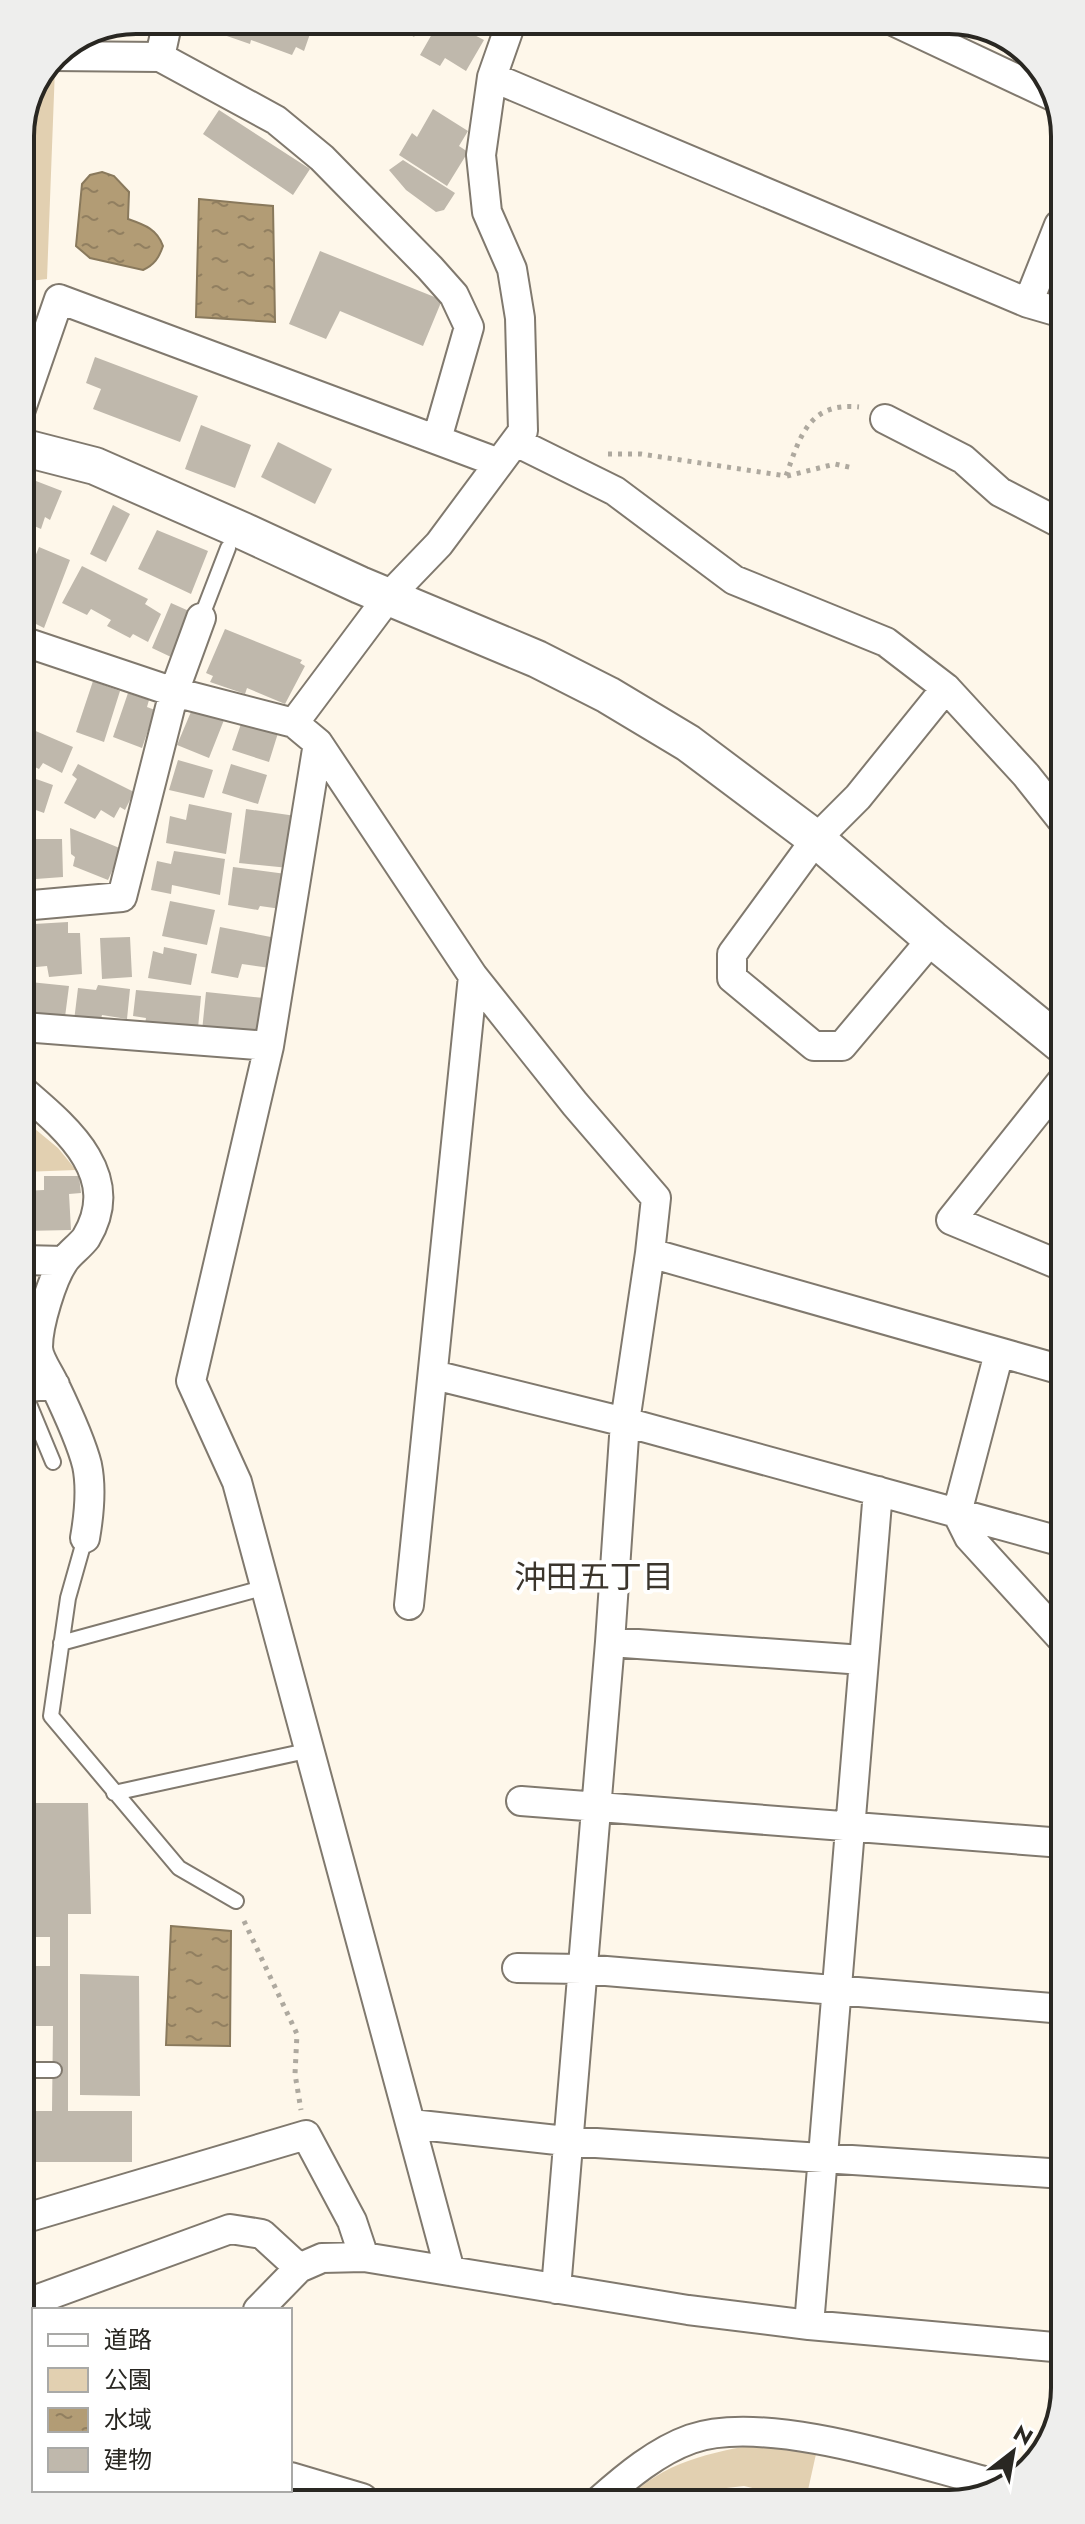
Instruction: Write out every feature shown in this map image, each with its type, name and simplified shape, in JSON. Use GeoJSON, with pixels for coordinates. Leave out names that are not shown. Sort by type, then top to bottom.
{"type":"FeatureCollection","features":[{"type":"Feature","properties":{"kind":"street"},"geometry":{"type":"LineString","coordinates":[[160,57],[165,34]]}},
{"type":"Feature","properties":{"kind":"street"},"geometry":{"type":"LineString","coordinates":[[294,723],[389,596],[439,544],[523,431],[520,318],[512,269],[487,212],[481,155],[492,77],[505,34]]}},
{"type":"Feature","properties":{"kind":"street"},"geometry":{"type":"LineString","coordinates":[[921,34],[1041,90]]}},
{"type":"Feature","properties":{"kind":"street"},"geometry":{"type":"LineString","coordinates":[[73,56],[160,57],[276,120],[322,158],[454,295],[469,327],[437,439]]}},
{"type":"Feature","properties":{"kind":"street"},"geometry":{"type":"LineString","coordinates":[[492,77],[1028,303],[1051,310]]}},
{"type":"Feature","properties":{"kind":"street"},"geometry":{"type":"LineString","coordinates":[[1028,303],[1051,245]]}},
{"type":"Feature","properties":{"kind":"street"},"geometry":{"type":"LineString","coordinates":[[34,371],[59,299],[437,439],[508,452],[615,491],[734,580],[886,642],[946,688],[1051,806]]}},
{"type":"Feature","properties":{"kind":"street"},"geometry":{"type":"LineString","coordinates":[[885,419],[963,459],[1000,492],[1051,518]]}},
{"type":"Feature","properties":{"kind":"street"},"geometry":{"type":"LineString","coordinates":[[34,450],[95,466],[537,659],[608,695],[688,743],[816,839],[1051,1036]]}},
{"type":"Feature","properties":{"kind":"street"},"geometry":{"type":"LineString","coordinates":[[34,905],[122,897],[174,692],[201,618]]}},
{"type":"Feature","properties":{"kind":"street"},"geometry":{"type":"LineString","coordinates":[[34,645],[174,692],[294,723],[318,743],[473,976],[575,1104],[656,1198],[625,1422],[610,1642],[556,2289]]}},
{"type":"Feature","properties":{"kind":"street"},"geometry":{"type":"LineString","coordinates":[[932,939],[842,1046],[814,1046],[732,978],[732,954],[816,839],[858,797],[946,688]]}},
{"type":"Feature","properties":{"kind":"street"},"geometry":{"type":"LineString","coordinates":[[318,743],[269,1046],[191,1381],[237,1482],[450,2271]]}},
{"type":"Feature","properties":{"kind":"street"},"geometry":{"type":"LineString","coordinates":[[409,1605],[473,976]]}},
{"type":"Feature","properties":{"kind":"street"},"geometry":{"type":"LineString","coordinates":[[34,1028],[269,1046]]}},
{"type":"Feature","properties":{"kind":"street"},"geometry":{"type":"LineString","coordinates":[[1051,1095],[951,1220],[1051,1261]]}},
{"type":"Feature","properties":{"kind":"street"},"geometry":{"type":"LineString","coordinates":[[34,1100],[82,1147],[96,1179],[98,1210],[85,1239],[64,1261],[42,1315],[38,1351],[87,1465],[90,1507],[85,1538]]}},
{"type":"Feature","properties":{"kind":"street"},"geometry":{"type":"LineString","coordinates":[[650,1253],[1051,1367]]}},
{"type":"Feature","properties":{"kind":"street"},"geometry":{"type":"LineString","coordinates":[[34,1260],[64,1261]]}},
{"type":"Feature","properties":{"kind":"street"},"geometry":{"type":"LineString","coordinates":[[999,1353],[957,1513],[969,1537],[1051,1627]]}},
{"type":"Feature","properties":{"kind":"street"},"geometry":{"type":"LineString","coordinates":[[434,1375],[625,1422],[1051,1539]]}},
{"type":"Feature","properties":{"kind":"street"},"geometry":{"type":"LineString","coordinates":[[34,1388],[55,1385]]}},
{"type":"Feature","properties":{"kind":"street"},"geometry":{"type":"LineString","coordinates":[[809,2325],[878,1491]]}},
{"type":"Feature","properties":{"kind":"street"},"geometry":{"type":"LineString","coordinates":[[610,1642],[863,1660]]}},
{"type":"Feature","properties":{"kind":"street"},"geometry":{"type":"LineString","coordinates":[[521,1801],[1051,1842]]}},
{"type":"Feature","properties":{"kind":"street"},"geometry":{"type":"LineString","coordinates":[[517,1968],[582,1969],[1051,2008]]}},
{"type":"Feature","properties":{"kind":"street"},"geometry":{"type":"LineString","coordinates":[[411,2124],[566,2141],[1051,2173]]}},
{"type":"Feature","properties":{"kind":"street"},"geometry":{"type":"LineString","coordinates":[[34,2216],[306,2135],[352,2221],[364,2257]]}},
{"type":"Feature","properties":{"kind":"street"},"geometry":{"type":"LineString","coordinates":[[34,2301],[230,2229],[262,2234],[299,2268]]}},
{"type":"Feature","properties":{"kind":"street"},"geometry":{"type":"LineString","coordinates":[[260,2308],[299,2268],[322,2258],[364,2257],[688,2310],[809,2325],[1051,2347]]}},
{"type":"Feature","properties":{"kind":"street"},"geometry":{"type":"LineString","coordinates":[[612,2490],[649,2460],[691,2439],[728,2431],[821,2439],[989,2482]]}},
{"type":"Feature","properties":{"kind":"street"},"geometry":{"type":"LineString","coordinates":[[292,2482],[320,2490]]}},
{"type":"Feature","properties":{"kind":"lane"},"geometry":{"type":"LineString","coordinates":[[201,618],[228,548]]}},
{"type":"Feature","properties":{"kind":"lane"},"geometry":{"type":"LineString","coordinates":[[34,1415],[53,1462]]}},
{"type":"Feature","properties":{"kind":"lane"},"geometry":{"type":"LineString","coordinates":[[85,1538],[68,1598],[51,1716],[179,1868],[236,1901]]}},
{"type":"Feature","properties":{"kind":"lane"},"geometry":{"type":"LineString","coordinates":[[61,1643],[266,1587]]}},
{"type":"Feature","properties":{"kind":"lane"},"geometry":{"type":"LineString","coordinates":[[114,1793],[311,1750]]}},
{"type":"Feature","properties":{"kind":"lane"},"geometry":{"type":"LineString","coordinates":[[34,2070],[54,2070]]}},
{"type":"Feature","properties":{"kind":"path"},"geometry":{"type":"LineString","coordinates":[[786,476],[797,443],[815,416],[833,406],[858,406],[885,419]]}},
{"type":"Feature","properties":{"kind":"path"},"geometry":{"type":"LineString","coordinates":[[601,454],[641,454],[786,476],[835,464],[853,468]]}},
{"type":"Feature","properties":{"kind":"path"},"geometry":{"type":"LineString","coordinates":[[236,1901],[297,2034],[295,2074],[306,2135]]}},
{"type":"Feature","properties":{"kind":"green space"},"geometry":{"type":"Polygon","coordinates":[[[55,74],[47,279],[34,280],[34,129],[37,109],[55,74]]]}},
{"type":"Feature","properties":{"kind":"green space"},"geometry":{"type":"Polygon","coordinates":[[[34,1128],[58,1148],[76,1170],[34,1172],[34,1128]]]}},
{"type":"Feature","properties":{"kind":"green space"},"geometry":{"type":"Polygon","coordinates":[[[761,2444],[816,2454],[808,2490],[761,2490],[744,2486],[709,2490],[637,2490],[672,2468],[725,2450],[761,2444]]]}},
{"type":"Feature","properties":{"kind":"water"},"geometry":{"type":"Polygon","coordinates":[[[102,172],[114,176],[129,192],[128,219],[154,232],[163,246],[156,261],[143,270],[90,258],[76,246],[82,184],[90,175],[102,172]]]}},
{"type":"Feature","properties":{"kind":"water"},"geometry":{"type":"Polygon","coordinates":[[[199,199],[273,206],[275,322],[196,317],[199,199]]]}},
{"type":"Feature","properties":{"kind":"water"},"geometry":{"type":"Polygon","coordinates":[[[171,1926],[231,1931],[230,2046],[166,2045],[171,1926]]]}},
{"type":"Feature","properties":{"kind":"building"},"geometry":{"type":"Polygon","coordinates":[[[310,34],[304,51],[296,47],[292,55],[251,40],[250,44],[224,35],[310,34]]]}},
{"type":"Feature","properties":{"kind":"building"},"geometry":{"type":"Polygon","coordinates":[[[432,34],[472,34],[484,40],[466,71],[445,58],[440,66],[420,55],[432,34]]]}},
{"type":"Feature","properties":{"kind":"building"},"geometry":{"type":"Polygon","coordinates":[[[433,109],[468,131],[459,146],[468,152],[447,186],[399,155],[412,133],[417,137],[433,109]]]}},
{"type":"Feature","properties":{"kind":"building"},"geometry":{"type":"Polygon","coordinates":[[[219,110],[310,169],[293,195],[203,134],[219,110]]]}},
{"type":"Feature","properties":{"kind":"building"},"geometry":{"type":"Polygon","coordinates":[[[403,160],[455,193],[444,210],[436,212],[406,190],[389,170],[403,160]]]}},
{"type":"Feature","properties":{"kind":"building"},"geometry":{"type":"Polygon","coordinates":[[[320,251],[442,300],[423,346],[340,311],[326,339],[289,324],[320,251]]]}},
{"type":"Feature","properties":{"kind":"building"},"geometry":{"type":"Polygon","coordinates":[[[95,357],[198,396],[180,442],[93,409],[101,389],[86,383],[95,357]]]}},
{"type":"Feature","properties":{"kind":"building"},"geometry":{"type":"Polygon","coordinates":[[[201,425],[251,445],[235,488],[185,469],[201,425]]]}},
{"type":"Feature","properties":{"kind":"building"},"geometry":{"type":"Polygon","coordinates":[[[278,442],[332,469],[315,504],[261,477],[278,442]]]}},
{"type":"Feature","properties":{"kind":"building"},"geometry":{"type":"Polygon","coordinates":[[[34,480],[62,491],[50,520],[45,517],[41,529],[34,526],[34,480]]]}},
{"type":"Feature","properties":{"kind":"building"},"geometry":{"type":"Polygon","coordinates":[[[113,505],[130,514],[106,562],[90,554],[113,505]]]}},
{"type":"Feature","properties":{"kind":"building"},"geometry":{"type":"Polygon","coordinates":[[[157,530],[208,551],[191,594],[138,569],[157,530]]]}},
{"type":"Feature","properties":{"kind":"building"},"geometry":{"type":"Polygon","coordinates":[[[39,547],[70,560],[44,628],[34,623],[34,559],[39,547]]]}},
{"type":"Feature","properties":{"kind":"building"},"geometry":{"type":"Polygon","coordinates":[[[82,566],[148,599],[145,604],[161,614],[148,642],[133,634],[130,638],[107,626],[111,620],[91,609],[87,615],[62,603],[82,566]]]}},
{"type":"Feature","properties":{"kind":"building"},"geometry":{"type":"Polygon","coordinates":[[[171,603],[189,611],[171,657],[152,648],[171,603]]]}},
{"type":"Feature","properties":{"kind":"building"},"geometry":{"type":"Polygon","coordinates":[[[225,629],[302,660],[300,663],[305,666],[285,704],[247,688],[245,694],[210,682],[213,676],[206,673],[225,629]]]}},
{"type":"Feature","properties":{"kind":"building"},"geometry":{"type":"Polygon","coordinates":[[[93,681],[120,691],[104,742],[76,732],[93,681]]]}},
{"type":"Feature","properties":{"kind":"building"},"geometry":{"type":"Polygon","coordinates":[[[128,693],[149,700],[147,707],[155,710],[142,748],[113,737],[128,693]]]}},
{"type":"Feature","properties":{"kind":"building"},"geometry":{"type":"Polygon","coordinates":[[[193,707],[224,720],[209,758],[177,745],[193,707]]]}},
{"type":"Feature","properties":{"kind":"building"},"geometry":{"type":"Polygon","coordinates":[[[242,721],[278,733],[269,762],[232,750],[242,721]]]}},
{"type":"Feature","properties":{"kind":"building"},"geometry":{"type":"Polygon","coordinates":[[[34,730],[73,747],[62,773],[43,763],[39,769],[34,767],[34,730]]]}},
{"type":"Feature","properties":{"kind":"building"},"geometry":{"type":"Polygon","coordinates":[[[178,760],[213,770],[204,798],[169,790],[178,760]]]}},
{"type":"Feature","properties":{"kind":"building"},"geometry":{"type":"Polygon","coordinates":[[[78,764],[134,792],[125,810],[120,807],[114,818],[101,810],[95,819],[64,803],[77,779],[72,775],[78,764]]]}},
{"type":"Feature","properties":{"kind":"building"},"geometry":{"type":"Polygon","coordinates":[[[231,764],[267,775],[258,804],[222,793],[231,764]]]}},
{"type":"Feature","properties":{"kind":"building"},"geometry":{"type":"Polygon","coordinates":[[[34,778],[53,785],[44,813],[34,809],[34,778]]]}},
{"type":"Feature","properties":{"kind":"building"},"geometry":{"type":"Polygon","coordinates":[[[189,804],[232,813],[226,854],[166,843],[170,816],[186,820],[189,804]]]}},
{"type":"Feature","properties":{"kind":"building"},"geometry":{"type":"Polygon","coordinates":[[[246,809],[296,816],[289,868],[239,863],[246,809]]]}},
{"type":"Feature","properties":{"kind":"building"},"geometry":{"type":"Polygon","coordinates":[[[70,828],[122,849],[108,880],[73,866],[75,857],[71,854],[70,828]]]}},
{"type":"Feature","properties":{"kind":"building"},"geometry":{"type":"Polygon","coordinates":[[[34,839],[62,839],[63,877],[34,879],[34,839]]]}},
{"type":"Feature","properties":{"kind":"building"},"geometry":{"type":"Polygon","coordinates":[[[174,851],[225,859],[220,895],[172,885],[171,894],[151,890],[157,861],[171,864],[174,851]]]}},
{"type":"Feature","properties":{"kind":"building"},"geometry":{"type":"Polygon","coordinates":[[[233,867],[286,874],[281,909],[260,906],[258,910],[228,905],[233,867]]]}},
{"type":"Feature","properties":{"kind":"building"},"geometry":{"type":"Polygon","coordinates":[[[170,901],[215,910],[207,945],[162,936],[170,901]]]}},
{"type":"Feature","properties":{"kind":"building"},"geometry":{"type":"Polygon","coordinates":[[[68,922],[68,933],[80,933],[82,974],[49,977],[47,966],[36,967],[34,924],[68,922]]]}},
{"type":"Feature","properties":{"kind":"building"},"geometry":{"type":"Polygon","coordinates":[[[220,927],[276,938],[270,968],[242,964],[238,978],[211,973],[220,927]]]}},
{"type":"Feature","properties":{"kind":"building"},"geometry":{"type":"Polygon","coordinates":[[[130,937],[132,977],[102,979],[100,938],[130,937]]]}},
{"type":"Feature","properties":{"kind":"building"},"geometry":{"type":"Polygon","coordinates":[[[164,947],[197,954],[191,985],[148,978],[153,951],[163,954],[164,947]]]}},
{"type":"Feature","properties":{"kind":"building"},"geometry":{"type":"Polygon","coordinates":[[[34,982],[69,986],[65,1017],[34,1016],[34,982]]]}},
{"type":"Feature","properties":{"kind":"building"},"geometry":{"type":"Polygon","coordinates":[[[98,985],[130,989],[127,1019],[102,1015],[100,1024],[74,1021],[78,988],[96,990],[98,985]]]}},
{"type":"Feature","properties":{"kind":"building"},"geometry":{"type":"Polygon","coordinates":[[[136,990],[201,996],[198,1028],[145,1024],[146,1018],[133,1016],[136,990]]]}},
{"type":"Feature","properties":{"kind":"building"},"geometry":{"type":"Polygon","coordinates":[[[206,992],[264,998],[259,1036],[202,1031],[206,992]]]}},
{"type":"Feature","properties":{"kind":"building"},"geometry":{"type":"Polygon","coordinates":[[[44,1176],[79,1176],[81,1193],[69,1194],[71,1230],[34,1231],[34,1190],[44,1190],[44,1176]]]}},
{"type":"Feature","properties":{"kind":"building"},"geometry":{"type":"Polygon","coordinates":[[[34,1803],[88,1803],[91,1914],[68,1914],[68,2111],[132,2111],[132,2162],[34,2162],[34,2111],[52,2111],[53,2026],[34,2026],[34,1966],[50,1966],[50,1937],[34,1937],[34,1803]]]}},
{"type":"Feature","properties":{"kind":"building"},"geometry":{"type":"Polygon","coordinates":[[[80,1974],[139,1976],[140,2096],[80,2095],[80,1974]]]}},
{"type":"Feature","properties":{"kind":"district","name":"沖田五丁目"},"geometry":{"type":"Point","coordinates":[594,1577]}}]}
